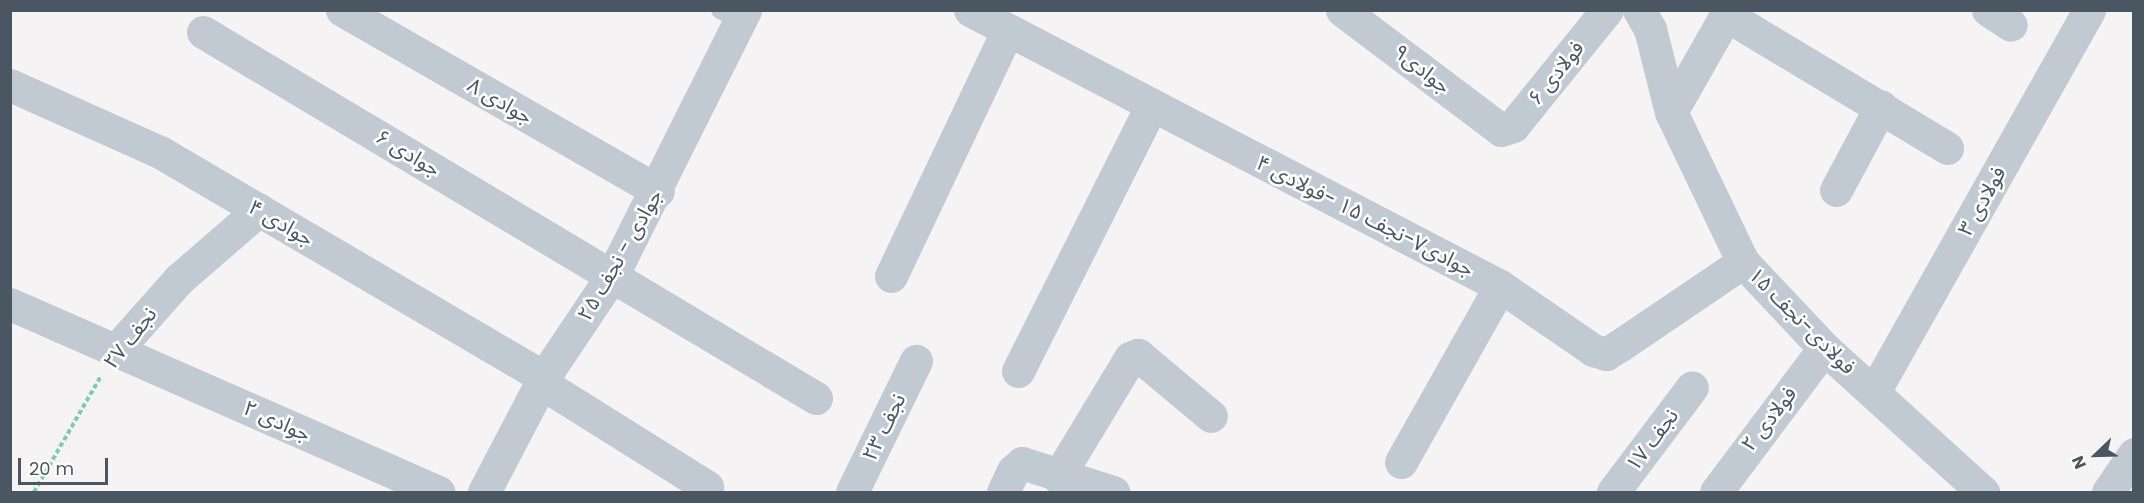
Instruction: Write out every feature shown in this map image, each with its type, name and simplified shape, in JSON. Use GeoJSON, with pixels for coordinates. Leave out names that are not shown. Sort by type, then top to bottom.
{"type":"FeatureCollection","features":[{"type":"Feature","properties":{"kind":"street","name":"جوادی ۸"},"geometry":{"type":"LineString","coordinates":[[342,10],[658,191]]}},
{"type":"Feature","properties":{"kind":"street","name":"جوادی۷-نجف ۱۵ -فولادی ۴"},"geometry":{"type":"LineString","coordinates":[[970,10],[1500,286],[1593,350],[1606,354],[1743,262]]}},
{"type":"Feature","properties":{"kind":"street","name":"جوادی۹"},"geometry":{"type":"LineString","coordinates":[[1342,10],[1501,130]]}},
{"type":"Feature","properties":{"kind":"street","name":"فولادی ۶"},"geometry":{"type":"LineString","coordinates":[[1501,130],[1513,126],[1608,10]]}},
{"type":"Feature","properties":{"kind":"street","name":"فولادی-نجف ۱۵"},"geometry":{"type":"LineString","coordinates":[[1639,10],[1650,29],[1671,112],[1743,262],[1758,282],[1824,348],[1983,492]]}},
{"type":"Feature","properties":{"kind":"street","name":"فولادی ۳"},"geometry":{"type":"LineString","coordinates":[[1875,392],[2089,10]]}},
{"type":"Feature","properties":{"kind":"street"},"geometry":{"type":"LineString","coordinates":[[1671,112],[1727,13],[1947,148]]}},
{"type":"Feature","properties":{"kind":"street","name":"جوادی - نجف ۲۵"},"geometry":{"type":"LineString","coordinates":[[483,492],[543,380],[613,274],[658,191],[735,14]]}},
{"type":"Feature","properties":{"kind":"street"},"geometry":{"type":"LineString","coordinates":[[891,276],[1008,30]]}},
{"type":"Feature","properties":{"kind":"street","name":"جوادی ۶"},"geometry":{"type":"LineString","coordinates":[[203,32],[613,274],[816,398]]}},
{"type":"Feature","properties":{"kind":"street","name":"جوادی ۴"},"geometry":{"type":"LineString","coordinates":[[10,85],[160,152],[543,380],[707,488]]}},
{"type":"Feature","properties":{"kind":"street"},"geometry":{"type":"LineString","coordinates":[[1018,371],[1152,105]]}},
{"type":"Feature","properties":{"kind":"street"},"geometry":{"type":"LineString","coordinates":[[1836,190],[1881,106]]}},
{"type":"Feature","properties":{"kind":"street","name":"نجف ۲۷"},"geometry":{"type":"LineString","coordinates":[[116,350],[179,279],[259,210]]}},
{"type":"Feature","properties":{"kind":"street"},"geometry":{"type":"LineString","coordinates":[[1401,462],[1500,286]]}},
{"type":"Feature","properties":{"kind":"street","name":"جوادی ۲"},"geometry":{"type":"LineString","coordinates":[[10,304],[439,492]]}},
{"type":"Feature","properties":{"kind":"street","name":"فولادی ۲"},"geometry":{"type":"LineString","coordinates":[[1716,492],[1824,348]]}},
{"type":"Feature","properties":{"kind":"street"},"geometry":{"type":"LineString","coordinates":[[1058,477],[1130,357],[1138,355],[1211,416]]}},
{"type":"Feature","properties":{"kind":"street","name":"نجف ۲۳"},"geometry":{"type":"LineString","coordinates":[[852,492],[916,361]]}},
{"type":"Feature","properties":{"kind":"street","name":"نجف ۱۷"},"geometry":{"type":"LineString","coordinates":[[1613,492],[1692,387]]}},
{"type":"Feature","properties":{"kind":"street"},"geometry":{"type":"LineString","coordinates":[[2108,492],[2133,454]]}},
{"type":"Feature","properties":{"kind":"street"},"geometry":{"type":"LineString","coordinates":[[1003,492],[1013,471],[1022,463],[1033,464],[1058,477],[1113,492]]}},
{"type":"Feature","properties":{"kind":"path","name":"نجف ۲۷"},"geometry":{"type":"LineString","coordinates":[[34,492],[116,350]]}}]}
